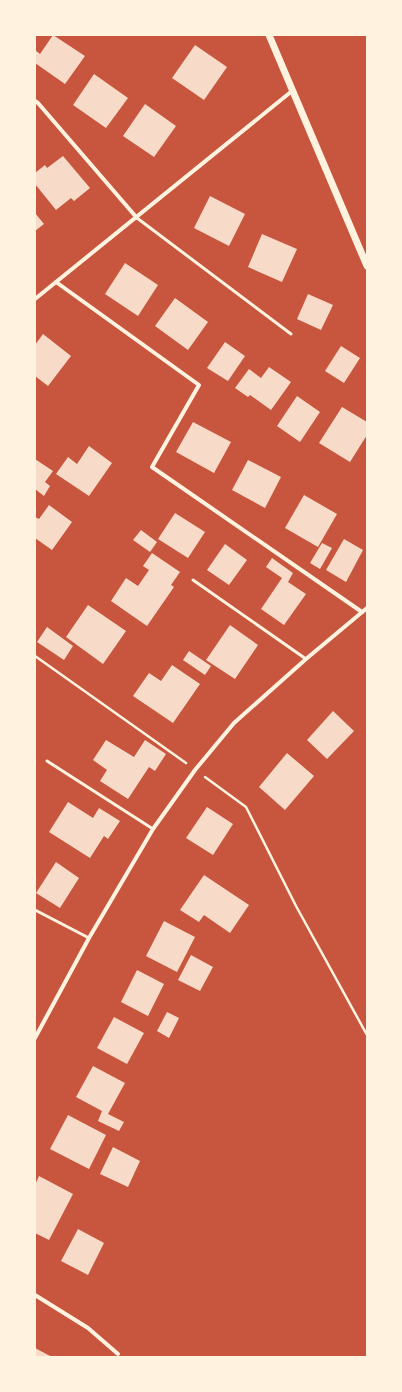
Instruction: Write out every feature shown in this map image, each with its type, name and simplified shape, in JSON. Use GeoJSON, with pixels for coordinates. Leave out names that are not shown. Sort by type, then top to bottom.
{"type":"FeatureCollection","features":[{"type":"Feature","properties":{"kind":"street"},"geometry":{"type":"LineString","coordinates":[[269,35],[367,266]]}},
{"type":"Feature","properties":{"kind":"street"},"geometry":{"type":"LineString","coordinates":[[35,299],[137,218],[292,91]]}},
{"type":"Feature","properties":{"kind":"street"},"geometry":{"type":"LineString","coordinates":[[35,101],[137,218]]}},
{"type":"Feature","properties":{"kind":"street"},"geometry":{"type":"LineString","coordinates":[[56,282],[199,385],[152,467],[362,612]]}},
{"type":"Feature","properties":{"kind":"street"},"geometry":{"type":"LineString","coordinates":[[35,1038],[89,938],[153,829],[195,770],[234,723],[306,659],[367,608]]}},
{"type":"Feature","properties":{"kind":"street"},"geometry":{"type":"LineString","coordinates":[[35,1295],[88,1328],[118,1354]]}},
{"type":"Feature","properties":{"kind":"lane"},"geometry":{"type":"LineString","coordinates":[[137,218],[292,334]]}},
{"type":"Feature","properties":{"kind":"lane"},"geometry":{"type":"LineString","coordinates":[[193,580],[306,659]]}},
{"type":"Feature","properties":{"kind":"lane"},"geometry":{"type":"LineString","coordinates":[[47,761],[153,829]]}},
{"type":"Feature","properties":{"kind":"lane"},"geometry":{"type":"LineString","coordinates":[[35,910],[89,938]]}},
{"type":"Feature","properties":{"kind":"path"},"geometry":{"type":"LineString","coordinates":[[35,656],[172,752],[246,807],[296,906],[367,1035]]}},
{"type":"Feature","properties":{"kind":"building"},"geometry":{"type":"Polygon","coordinates":[[[53,35],[85,56],[65,84],[35,63],[35,50],[40,54],[53,35]]]}},
{"type":"Feature","properties":{"kind":"building"},"geometry":{"type":"Polygon","coordinates":[[[195,45],[227,67],[204,100],[172,78],[195,45]]]}},
{"type":"Feature","properties":{"kind":"building"},"geometry":{"type":"Polygon","coordinates":[[[94,74],[128,98],[106,128],[73,105],[94,74]]]}},
{"type":"Feature","properties":{"kind":"building"},"geometry":{"type":"Polygon","coordinates":[[[145,104],[176,126],[154,157],[123,136],[145,104]]]}},
{"type":"Feature","properties":{"kind":"building"},"geometry":{"type":"Polygon","coordinates":[[[63,156],[90,188],[74,201],[71,198],[56,210],[35,184],[35,173],[45,165],[47,168],[63,156]]]}},
{"type":"Feature","properties":{"kind":"building"},"geometry":{"type":"Polygon","coordinates":[[[210,196],[245,214],[229,246],[194,228],[210,196]]]}},
{"type":"Feature","properties":{"kind":"building"},"geometry":{"type":"Polygon","coordinates":[[[35,213],[44,224],[35,231],[35,213]]]}},
{"type":"Feature","properties":{"kind":"building"},"geometry":{"type":"Polygon","coordinates":[[[262,234],[297,249],[282,282],[248,267],[262,234]]]}},
{"type":"Feature","properties":{"kind":"building"},"geometry":{"type":"Polygon","coordinates":[[[125,263],[158,285],[138,316],[105,294],[125,263]]]}},
{"type":"Feature","properties":{"kind":"building"},"geometry":{"type":"Polygon","coordinates":[[[308,294],[333,305],[321,330],[297,319],[308,294]]]}},
{"type":"Feature","properties":{"kind":"building"},"geometry":{"type":"Polygon","coordinates":[[[175,298],[208,322],[188,350],[155,326],[175,298]]]}},
{"type":"Feature","properties":{"kind":"building"},"geometry":{"type":"Polygon","coordinates":[[[43,334],[71,356],[48,386],[35,376],[35,345],[43,334]]]}},
{"type":"Feature","properties":{"kind":"building"},"geometry":{"type":"Polygon","coordinates":[[[225,342],[245,356],[228,381],[207,368],[225,342]]]}},
{"type":"Feature","properties":{"kind":"building"},"geometry":{"type":"Polygon","coordinates":[[[341,346],[360,358],[344,383],[325,371],[341,346]]]}},
{"type":"Feature","properties":{"kind":"building"},"geometry":{"type":"Polygon","coordinates":[[[269,367],[291,382],[271,410],[250,395],[248,397],[235,388],[249,369],[261,378],[269,367]]]}},
{"type":"Feature","properties":{"kind":"building"},"geometry":{"type":"Polygon","coordinates":[[[297,396],[320,412],[300,442],[277,426],[297,396]]]}},
{"type":"Feature","properties":{"kind":"building"},"geometry":{"type":"Polygon","coordinates":[[[342,407],[367,422],[367,435],[350,462],[319,443],[342,407]]]}},
{"type":"Feature","properties":{"kind":"building"},"geometry":{"type":"Polygon","coordinates":[[[193,422],[231,442],[214,473],[176,452],[193,422]]]}},
{"type":"Feature","properties":{"kind":"building"},"geometry":{"type":"Polygon","coordinates":[[[89,446],[112,463],[89,496],[56,474],[68,457],[77,464],[89,446]]]}},
{"type":"Feature","properties":{"kind":"building"},"geometry":{"type":"Polygon","coordinates":[[[35,459],[53,471],[45,482],[50,486],[44,496],[35,489],[35,459]]]}},
{"type":"Feature","properties":{"kind":"building"},"geometry":{"type":"Polygon","coordinates":[[[248,460],[281,477],[265,508],[232,490],[248,460]]]}},
{"type":"Feature","properties":{"kind":"building"},"geometry":{"type":"Polygon","coordinates":[[[304,495],[337,514],[318,547],[285,528],[304,495]]]}},
{"type":"Feature","properties":{"kind":"building"},"geometry":{"type":"Polygon","coordinates":[[[49,505],[72,522],[52,550],[35,538],[35,517],[39,519],[49,505]]]}},
{"type":"Feature","properties":{"kind":"building"},"geometry":{"type":"Polygon","coordinates":[[[175,513],[205,532],[188,558],[158,539],[175,513]]]}},
{"type":"Feature","properties":{"kind":"building"},"geometry":{"type":"Polygon","coordinates":[[[141,530],[157,542],[150,552],[133,540],[141,530]]]}},
{"type":"Feature","properties":{"kind":"building"},"geometry":{"type":"Polygon","coordinates":[[[344,539],[363,550],[346,582],[326,570],[344,539]]]}},
{"type":"Feature","properties":{"kind":"building"},"geometry":{"type":"Polygon","coordinates":[[[322,543],[332,548],[320,569],[310,563],[322,543]]]}},
{"type":"Feature","properties":{"kind":"building"},"geometry":{"type":"Polygon","coordinates":[[[225,544],[247,560],[229,585],[207,570],[225,544]]]}},
{"type":"Feature","properties":{"kind":"building"},"geometry":{"type":"Polygon","coordinates":[[[152,553],[180,572],[171,585],[174,587],[147,626],[111,601],[126,578],[138,586],[149,570],[143,566],[152,553]]]}},
{"type":"Feature","properties":{"kind":"building"},"geometry":{"type":"Polygon","coordinates":[[[272,558],[293,573],[288,582],[306,594],[284,625],[261,609],[282,578],[266,567],[272,558]]]}},
{"type":"Feature","properties":{"kind":"building"},"geometry":{"type":"Polygon","coordinates":[[[88,605],[126,631],[103,664],[66,637],[88,605]]]}},
{"type":"Feature","properties":{"kind":"building"},"geometry":{"type":"Polygon","coordinates":[[[230,625],[258,645],[235,679],[206,660],[230,625]]]}},
{"type":"Feature","properties":{"kind":"building"},"geometry":{"type":"Polygon","coordinates":[[[47,627],[73,646],[64,660],[37,642],[47,627]]]}},
{"type":"Feature","properties":{"kind":"building"},"geometry":{"type":"Polygon","coordinates":[[[189,651],[211,666],[205,675],[183,660],[189,651]]]}},
{"type":"Feature","properties":{"kind":"building"},"geometry":{"type":"Polygon","coordinates":[[[172,665],[200,684],[173,723],[133,696],[149,673],[161,681],[172,665]]]}},
{"type":"Feature","properties":{"kind":"building"},"geometry":{"type":"Polygon","coordinates":[[[333,711],[354,731],[327,759],[307,740],[333,711]]]}},
{"type":"Feature","properties":{"kind":"building"},"geometry":{"type":"Polygon","coordinates":[[[106,740],[134,757],[145,740],[166,754],[155,771],[149,767],[128,799],[100,781],[107,770],[93,760],[106,740]]]}},
{"type":"Feature","properties":{"kind":"building"},"geometry":{"type":"Polygon","coordinates":[[[287,753],[314,776],[285,810],[259,787],[287,753]]]}},
{"type":"Feature","properties":{"kind":"building"},"geometry":{"type":"Polygon","coordinates":[[[68,802],[93,818],[99,808],[120,821],[108,839],[104,836],[90,858],[49,832],[68,802]]]}},
{"type":"Feature","properties":{"kind":"building"},"geometry":{"type":"Polygon","coordinates":[[[207,807],[233,824],[213,855],[186,838],[207,807]]]}},
{"type":"Feature","properties":{"kind":"building"},"geometry":{"type":"Polygon","coordinates":[[[56,862],[79,878],[60,908],[36,893],[56,862]]]}},
{"type":"Feature","properties":{"kind":"building"},"geometry":{"type":"Polygon","coordinates":[[[204,875],[249,905],[230,933],[204,915],[199,922],[180,910],[204,875]]]}},
{"type":"Feature","properties":{"kind":"building"},"geometry":{"type":"Polygon","coordinates":[[[164,921],[195,937],[177,972],[146,956],[164,921]]]}},
{"type":"Feature","properties":{"kind":"building"},"geometry":{"type":"Polygon","coordinates":[[[191,955],[213,967],[200,991],[178,980],[191,955]]]}},
{"type":"Feature","properties":{"kind":"building"},"geometry":{"type":"Polygon","coordinates":[[[137,970],[164,984],[148,1016],[121,1002],[137,970]]]}},
{"type":"Feature","properties":{"kind":"building"},"geometry":{"type":"Polygon","coordinates":[[[167,1012],[179,1018],[169,1038],[157,1031],[167,1012]]]}},
{"type":"Feature","properties":{"kind":"building"},"geometry":{"type":"Polygon","coordinates":[[[114,1017],[144,1033],[127,1064],[97,1048],[114,1017]]]}},
{"type":"Feature","properties":{"kind":"building"},"geometry":{"type":"Polygon","coordinates":[[[93,1066],[125,1083],[108,1114],[124,1122],[119,1131],[98,1121],[102,1111],[76,1097],[93,1066]]]}},
{"type":"Feature","properties":{"kind":"building"},"geometry":{"type":"Polygon","coordinates":[[[68,1115],[106,1135],[89,1169],[50,1149],[68,1115]]]}},
{"type":"Feature","properties":{"kind":"building"},"geometry":{"type":"Polygon","coordinates":[[[113,1147],[140,1161],[128,1187],[100,1174],[113,1147]]]}},
{"type":"Feature","properties":{"kind":"building"},"geometry":{"type":"Polygon","coordinates":[[[39,1176],[73,1194],[49,1240],[35,1233],[35,1185],[39,1176]]]}},
{"type":"Feature","properties":{"kind":"building"},"geometry":{"type":"Polygon","coordinates":[[[78,1229],[104,1243],[88,1275],[61,1261],[78,1229]]]}},
{"type":"Feature","properties":{"kind":"building"},"geometry":{"type":"Polygon","coordinates":[[[35,1348],[52,1357],[35,1357],[35,1348]]]}}]}
